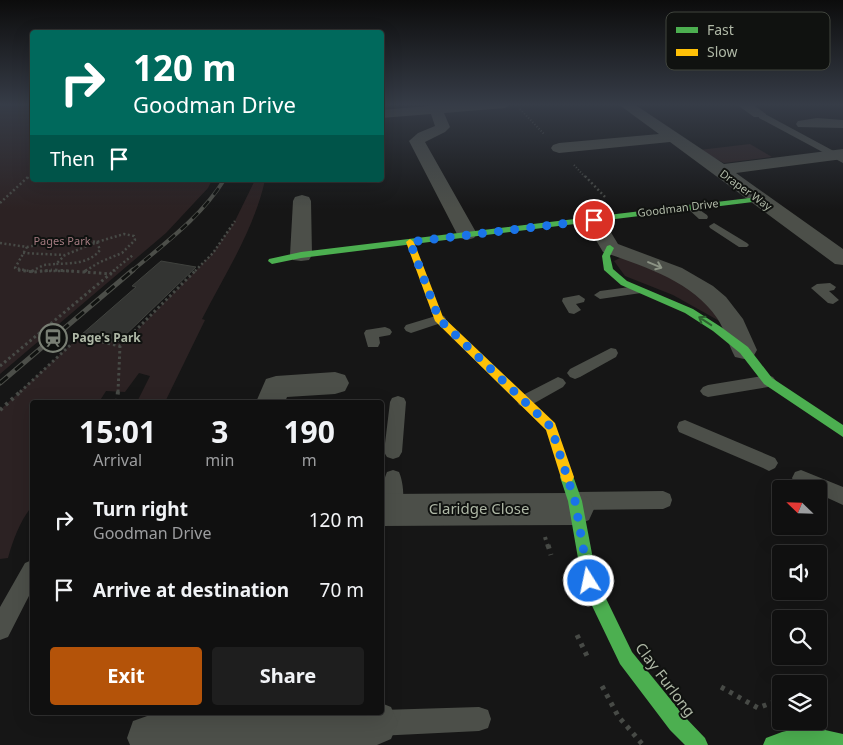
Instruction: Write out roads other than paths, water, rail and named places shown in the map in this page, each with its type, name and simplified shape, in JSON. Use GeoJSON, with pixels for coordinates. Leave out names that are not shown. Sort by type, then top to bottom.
{"type":"FeatureCollection","features":[{"type":"Feature","properties":{"kind":"street"},"geometry":{"type":"LineString","coordinates":[[419,139],[417,141],[466,234]]}},
{"type":"Feature","properties":{"kind":"street"},"geometry":{"type":"LineString","coordinates":[[549,139],[571,162]]}},
{"type":"Feature","properties":{"kind":"street"},"geometry":{"type":"LineString","coordinates":[[559,148],[655,139]]}},
{"type":"Feature","properties":{"kind":"street","name":"Draper Way"},"geometry":{"type":"LineString","coordinates":[[675,139],[843,259]]}},
{"type":"Feature","properties":{"kind":"street"},"geometry":{"type":"LineString","coordinates":[[718,170],[839,156]]}},
{"type":"Feature","properties":{"kind":"street","name":"Goodman Drive"},"geometry":{"type":"LineString","coordinates":[[272,260],[466,234],[758,199]]}},
{"type":"Feature","properties":{"kind":"street"},"geometry":{"type":"LineString","coordinates":[[301,255],[302,201]]}},
{"type":"Feature","properties":{"kind":"street"},"geometry":{"type":"LineString","coordinates":[[594,220],[610,248],[680,275],[694,284],[728,315],[744,350],[768,381],[843,432]]}},
{"type":"Feature","properties":{"kind":"street","name":"Clay Furlong"},"geometry":{"type":"LineString","coordinates":[[410,242],[439,319],[551,427],[576,505],[589,581],[626,658],[677,723],[698,745]]}},
{"type":"Feature","properties":{"kind":"street"},"geometry":{"type":"LineString","coordinates":[[610,248],[606,256],[609,270],[624,283],[689,310],[744,350]]}},
{"type":"Feature","properties":{"kind":"street"},"geometry":{"type":"LineString","coordinates":[[272,400],[276,387],[335,383]]}},
{"type":"Feature","properties":{"kind":"street","name":"Claridge Close"},"geometry":{"type":"LineString","coordinates":[[389,499],[576,505]]}},
{"type":"Feature","properties":{"kind":"street"},"geometry":{"type":"LineString","coordinates":[[150,738],[241,722],[375,723]]}},
{"type":"Feature","properties":{"kind":"street"},"geometry":{"type":"LineString","coordinates":[[773,745],[783,739],[815,736],[843,744]]}},
{"type":"Feature","properties":{"kind":"lane"},"geometry":{"type":"LineString","coordinates":[[806,139],[839,156]]}},
{"type":"Feature","properties":{"kind":"lane"},"geometry":{"type":"LineString","coordinates":[[691,207],[704,217]]}},
{"type":"Feature","properties":{"kind":"lane"},"geometry":{"type":"LineString","coordinates":[[714,226],[744,244]]}},
{"type":"Feature","properties":{"kind":"lane"},"geometry":{"type":"LineString","coordinates":[[830,287],[817,288],[833,300]]}},
{"type":"Feature","properties":{"kind":"lane"},"geometry":{"type":"LineString","coordinates":[[600,295],[637,290]]}},
{"type":"Feature","properties":{"kind":"lane"},"geometry":{"type":"LineString","coordinates":[[411,328],[439,319]]}},
{"type":"Feature","properties":{"kind":"lane"},"geometry":{"type":"LineString","coordinates":[[373,343],[371,333],[384,332]]}},
{"type":"Feature","properties":{"kind":"lane"},"geometry":{"type":"LineString","coordinates":[[574,374],[611,353]]}},
{"type":"Feature","properties":{"kind":"lane"},"geometry":{"type":"LineString","coordinates":[[708,391],[768,381]]}},
{"type":"Feature","properties":{"kind":"lane"},"geometry":{"type":"LineString","coordinates":[[525,400],[558,383]]}},
{"type":"Feature","properties":{"kind":"lane"},"geometry":{"type":"LineString","coordinates":[[393,452],[398,402]]}},
{"type":"Feature","properties":{"kind":"lane"},"geometry":{"type":"LineString","coordinates":[[685,427],[769,463]]}},
{"type":"Feature","properties":{"kind":"lane"},"geometry":{"type":"LineString","coordinates":[[801,478],[843,496]]}},
{"type":"Feature","properties":{"kind":"lane"},"geometry":{"type":"LineString","coordinates":[[576,505],[663,500]]}},
{"type":"Feature","properties":{"kind":"lane"},"geometry":{"type":"LineString","coordinates":[[0,629],[30,574]]}},
{"type":"Feature","properties":{"kind":"lane"},"geometry":{"type":"LineString","coordinates":[[375,723],[479,719]]}},
{"type":"Feature","properties":{"kind":"railway"},"geometry":{"type":"LineString","coordinates":[[132,271],[170,240],[193,218],[205,206],[223,182]]}},
{"type":"Feature","properties":{"kind":"railway"},"geometry":{"type":"LineString","coordinates":[[0,383],[133,270]]}},
{"type":"Feature","properties":{"kind":"place","name":"Page's Park"},"geometry":{"type":"Point","coordinates":[53,338]}},
{"type":"Feature","properties":{"kind":"park label","name":"Pages Park"},"geometry":{"type":"Point","coordinates":[62,241]}}]}
